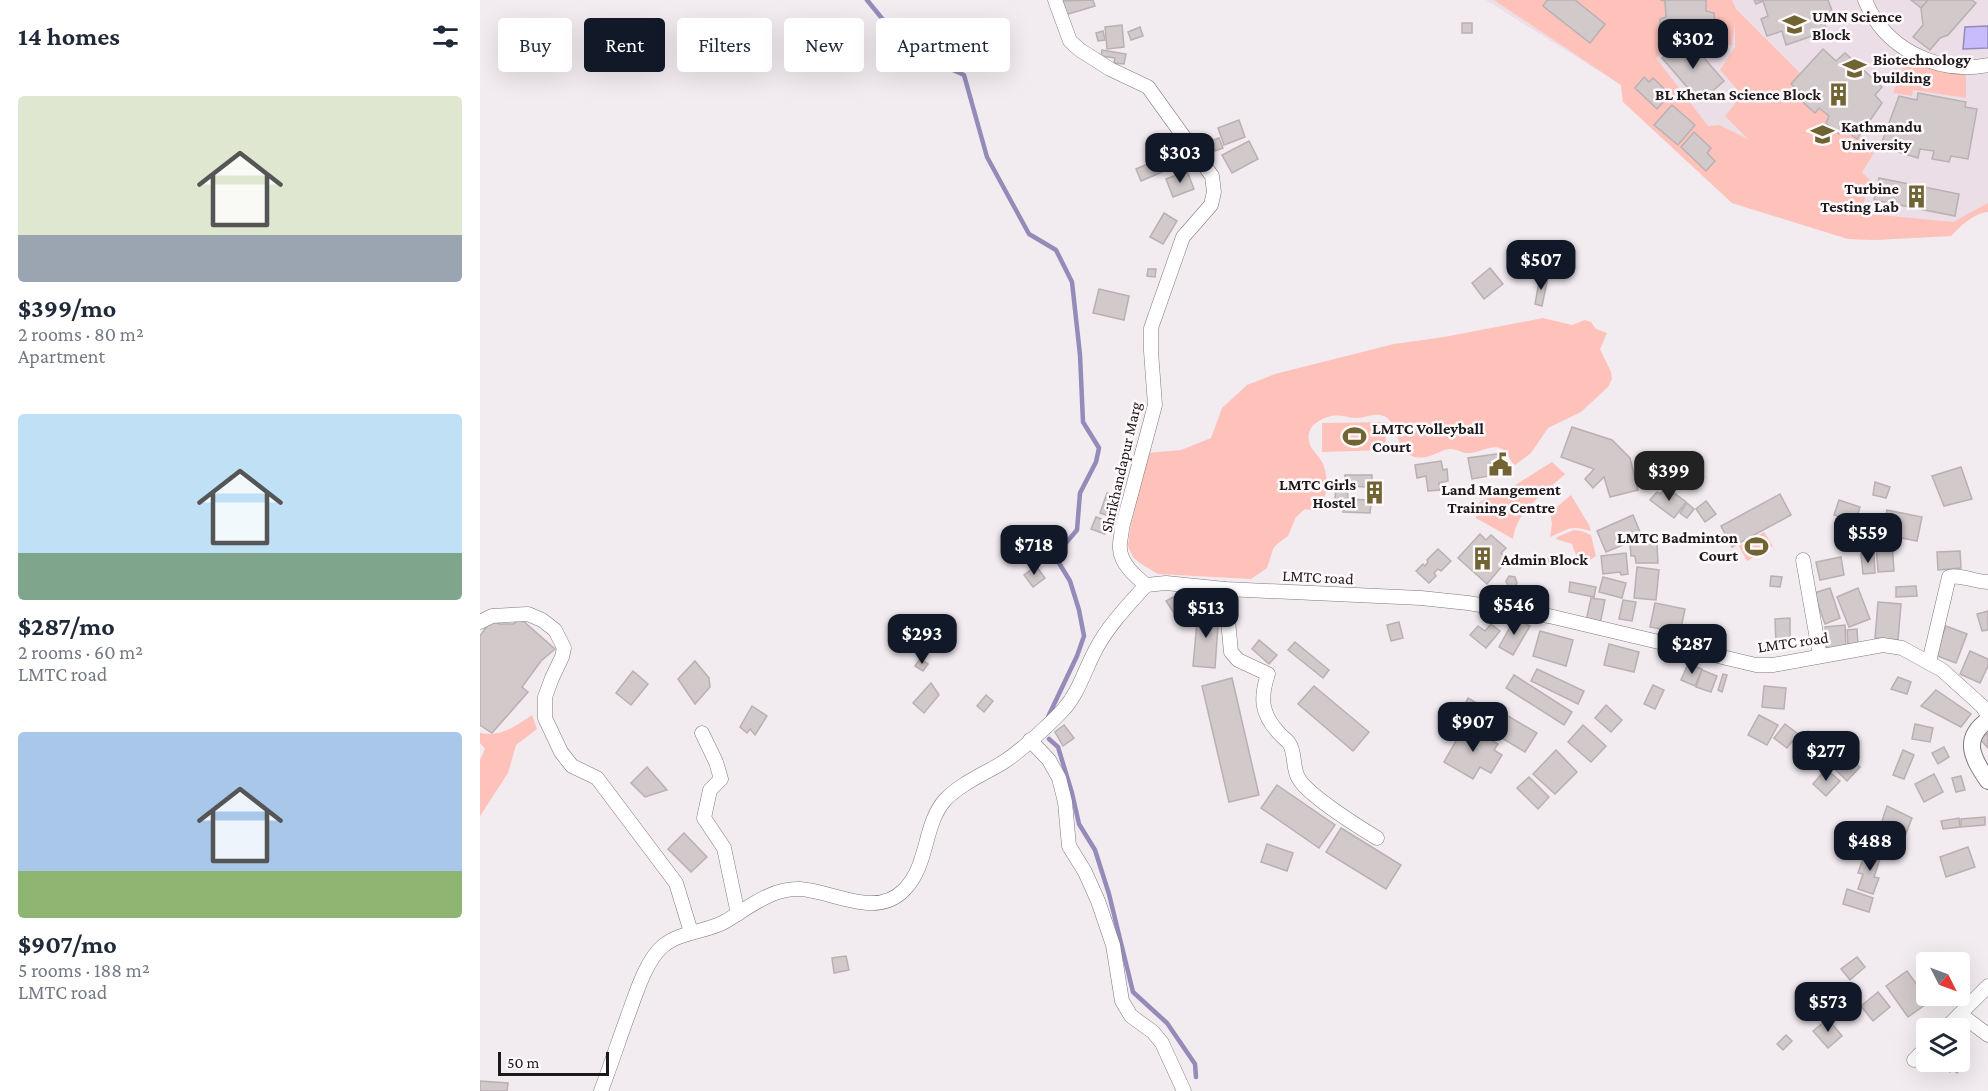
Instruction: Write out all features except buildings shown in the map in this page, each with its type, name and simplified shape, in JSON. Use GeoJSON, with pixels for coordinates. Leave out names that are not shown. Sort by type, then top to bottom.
{"type":"FeatureCollection","features":[{"type":"Feature","properties":{"kind":"street","name":"Shrikhandapur Marg"},"geometry":{"type":"LineString","coordinates":[[1055,0],[1070,41],[1110,69],[1148,87],[1212,176],[1214,192],[1211,205],[1183,237],[1151,328],[1150,351],[1155,405],[1122,528],[1120,549],[1125,564],[1146,585]]}},
{"type":"Feature","properties":{"kind":"street"},"geometry":{"type":"LineString","coordinates":[[1865,0],[1877,24],[1890,38],[1909,51],[1947,65],[1968,67],[1988,65]]}},
{"type":"Feature","properties":{"kind":"street"},"geometry":{"type":"LineString","coordinates":[[1803,560],[1820,656]]}},
{"type":"Feature","properties":{"kind":"street"},"geometry":{"type":"LineString","coordinates":[[1929,662],[1949,577],[1988,582]]}},
{"type":"Feature","properties":{"kind":"street","name":"LMTC road"},"geometry":{"type":"LineString","coordinates":[[1146,585],[1166,583],[1225,589],[1422,598],[1468,603],[1549,616],[1756,665],[1773,665],[1883,645],[1902,648],[1942,670],[1982,706],[1988,715]]}},
{"type":"Feature","properties":{"kind":"street"},"geometry":{"type":"LineString","coordinates":[[601,1091],[644,972],[663,946],[692,932],[724,923],[759,899],[781,891],[800,890],[868,903],[886,902],[904,890],[921,864],[935,814],[946,799],[1005,761],[1054,719],[1074,695],[1097,647],[1146,585]]}},
{"type":"Feature","properties":{"kind":"street"},"geometry":{"type":"LineString","coordinates":[[1225,589],[1231,652],[1238,660],[1268,674],[1262,694],[1268,720],[1290,744],[1298,778],[1323,801],[1377,838]]}},
{"type":"Feature","properties":{"kind":"street"},"geometry":{"type":"LineString","coordinates":[[480,622],[492,616],[528,614],[542,620],[555,630],[564,648],[545,697],[545,718],[561,752],[572,766],[597,778],[676,883],[692,932]]}},
{"type":"Feature","properties":{"kind":"street"},"geometry":{"type":"LineString","coordinates":[[1988,720],[1980,725],[1971,738],[1977,765],[1988,782]]}},
{"type":"Feature","properties":{"kind":"street"},"geometry":{"type":"LineString","coordinates":[[702,733],[716,762],[721,779],[710,790],[704,818],[724,848],[738,914]]}},
{"type":"Feature","properties":{"kind":"street"},"geometry":{"type":"LineString","coordinates":[[1032,738],[1059,778],[1065,802],[1069,846],[1089,881],[1113,945],[1122,1001],[1131,1016],[1153,1032],[1162,1043],[1184,1091]]}},
{"type":"Feature","properties":{"kind":"street"},"geometry":{"type":"LineString","coordinates":[[1956,1018],[1988,986]]}},
{"type":"Feature","properties":{"kind":"street"},"geometry":{"type":"LineString","coordinates":[[1960,1014],[1988,1035]]}},
{"type":"Feature","properties":{"kind":"shaded area","name":"Kathmandu University"},"geometry":{"type":"Polygon","coordinates":[[[1486,0],[1988,0],[1988,212],[1983,212],[1963,223],[1951,236],[1874,240],[1848,239],[1732,203],[1623,102],[1621,85],[1486,0]]]}},
{"type":"Feature","properties":{"kind":"shaded area"},"geometry":{"type":"Polygon","coordinates":[[[1494,0],[1732,0],[1736,9],[1801,74],[1802,93],[1798,98],[1815,113],[1819,108],[1829,116],[1826,123],[1839,134],[1844,129],[1857,138],[1863,136],[1862,150],[1874,153],[1862,172],[1871,181],[1860,213],[1953,222],[1988,203],[1988,212],[1972,217],[1951,236],[1874,240],[1848,239],[1732,203],[1623,102],[1621,85],[1494,0]],[[1735,21],[1732,46],[1684,31],[1656,58],[1708,126],[1719,125],[1748,139],[1725,116],[1742,95],[1720,70],[1735,47],[1735,21]]]}},
{"type":"Feature","properties":{"kind":"shaded area"},"geometry":{"type":"Polygon","coordinates":[[[1988,26],[1988,48],[1963,49],[1965,27],[1988,26]]]}},
{"type":"Feature","properties":{"kind":"shaded area"},"geometry":{"type":"Polygon","coordinates":[[[1909,57],[1929,66],[1966,75],[1966,98],[1913,90],[1912,96],[1893,93],[1909,57]]]}},
{"type":"Feature","properties":{"kind":"shaded area"},"geometry":{"type":"Polygon","coordinates":[[[1543,318],[1572,325],[1585,320],[1591,322],[1596,329],[1607,333],[1600,349],[1612,379],[1608,387],[1581,412],[1548,428],[1531,453],[1515,465],[1505,451],[1496,447],[1473,453],[1451,449],[1424,457],[1412,456],[1402,447],[1387,418],[1380,415],[1357,418],[1331,416],[1314,424],[1309,435],[1310,444],[1322,461],[1325,470],[1327,483],[1323,502],[1316,511],[1305,509],[1296,517],[1288,536],[1273,549],[1267,568],[1251,579],[1158,574],[1133,557],[1128,546],[1130,530],[1147,453],[1181,450],[1211,438],[1222,408],[1247,385],[1275,374],[1394,344],[1543,318]]]}},
{"type":"Feature","properties":{"kind":"shaded area","name":"LMTC Volleyball Court"},"geometry":{"type":"Polygon","coordinates":[[[1385,422],[1386,450],[1322,452],[1322,423],[1385,422]]]}},
{"type":"Feature","properties":{"kind":"shaded area"},"geometry":{"type":"Polygon","coordinates":[[[1552,462],[1565,474],[1540,495],[1526,511],[1520,519],[1513,539],[1476,518],[1476,506],[1481,501],[1509,489],[1552,462]]]}},
{"type":"Feature","properties":{"kind":"shaded area"},"geometry":{"type":"Polygon","coordinates":[[[1571,495],[1591,531],[1570,528],[1550,537],[1552,524],[1550,513],[1571,495]]]}},
{"type":"Feature","properties":{"kind":"shaded area"},"geometry":{"type":"Polygon","coordinates":[[[1574,530],[1591,535],[1596,556],[1580,566],[1572,544],[1556,539],[1574,530]]]}},
{"type":"Feature","properties":{"kind":"shaded area","name":"LMTC Badminton Court"},"geometry":{"type":"Polygon","coordinates":[[[1764,532],[1773,546],[1747,561],[1739,546],[1764,532]]]}},
{"type":"Feature","properties":{"kind":"shaded area"},"geometry":{"type":"Polygon","coordinates":[[[532,715],[537,729],[516,745],[508,773],[480,816],[480,760],[485,749],[480,743],[480,733],[501,732],[532,715]]]}},
{"type":"Feature","properties":{"kind":"waterway"},"geometry":{"type":"LineString","coordinates":[[867,0],[907,49],[964,75],[987,157],[1029,234],[1056,250],[1072,282],[1080,355],[1083,422],[1099,448],[1096,462],[1080,493],[1077,530],[1056,558],[1070,581],[1084,636],[1048,717]]}},
{"type":"Feature","properties":{"kind":"waterway"},"geometry":{"type":"LineString","coordinates":[[1049,739],[1058,747],[1079,824],[1095,850],[1109,894],[1133,992],[1167,1023],[1195,1064],[1196,1077]]}},
{"type":"Feature","properties":{"kind":"place","name":"UMN Science Block"},"geometry":{"type":"Point","coordinates":[1794,25]}},
{"type":"Feature","properties":{"kind":"place","name":"Biotechnology building"},"geometry":{"type":"Point","coordinates":[1855,68]}},
{"type":"Feature","properties":{"kind":"place","name":"BL Khetan Science Block"},"geometry":{"type":"Point","coordinates":[1839,94]}},
{"type":"Feature","properties":{"kind":"place","name":"Kathmandu University"},"geometry":{"type":"Point","coordinates":[1823,135]}},
{"type":"Feature","properties":{"kind":"place","name":"Turbine Testing Lab"},"geometry":{"type":"Point","coordinates":[1917,197]}},
{"type":"Feature","properties":{"kind":"place","name":"LMTC Volleyball Court"},"geometry":{"type":"Point","coordinates":[1354,437]}},
{"type":"Feature","properties":{"kind":"place","name":"Land Mangement Training Centre"},"geometry":{"type":"Point","coordinates":[1501,464]}},
{"type":"Feature","properties":{"kind":"place","name":"LMTC Girls Hostel"},"geometry":{"type":"Point","coordinates":[1374,493]}},
{"type":"Feature","properties":{"kind":"place","name":"LMTC Badminton Court"},"geometry":{"type":"Point","coordinates":[1756,546]}},
{"type":"Feature","properties":{"kind":"place","name":"Admin Block"},"geometry":{"type":"Point","coordinates":[1483,559]}}]}
